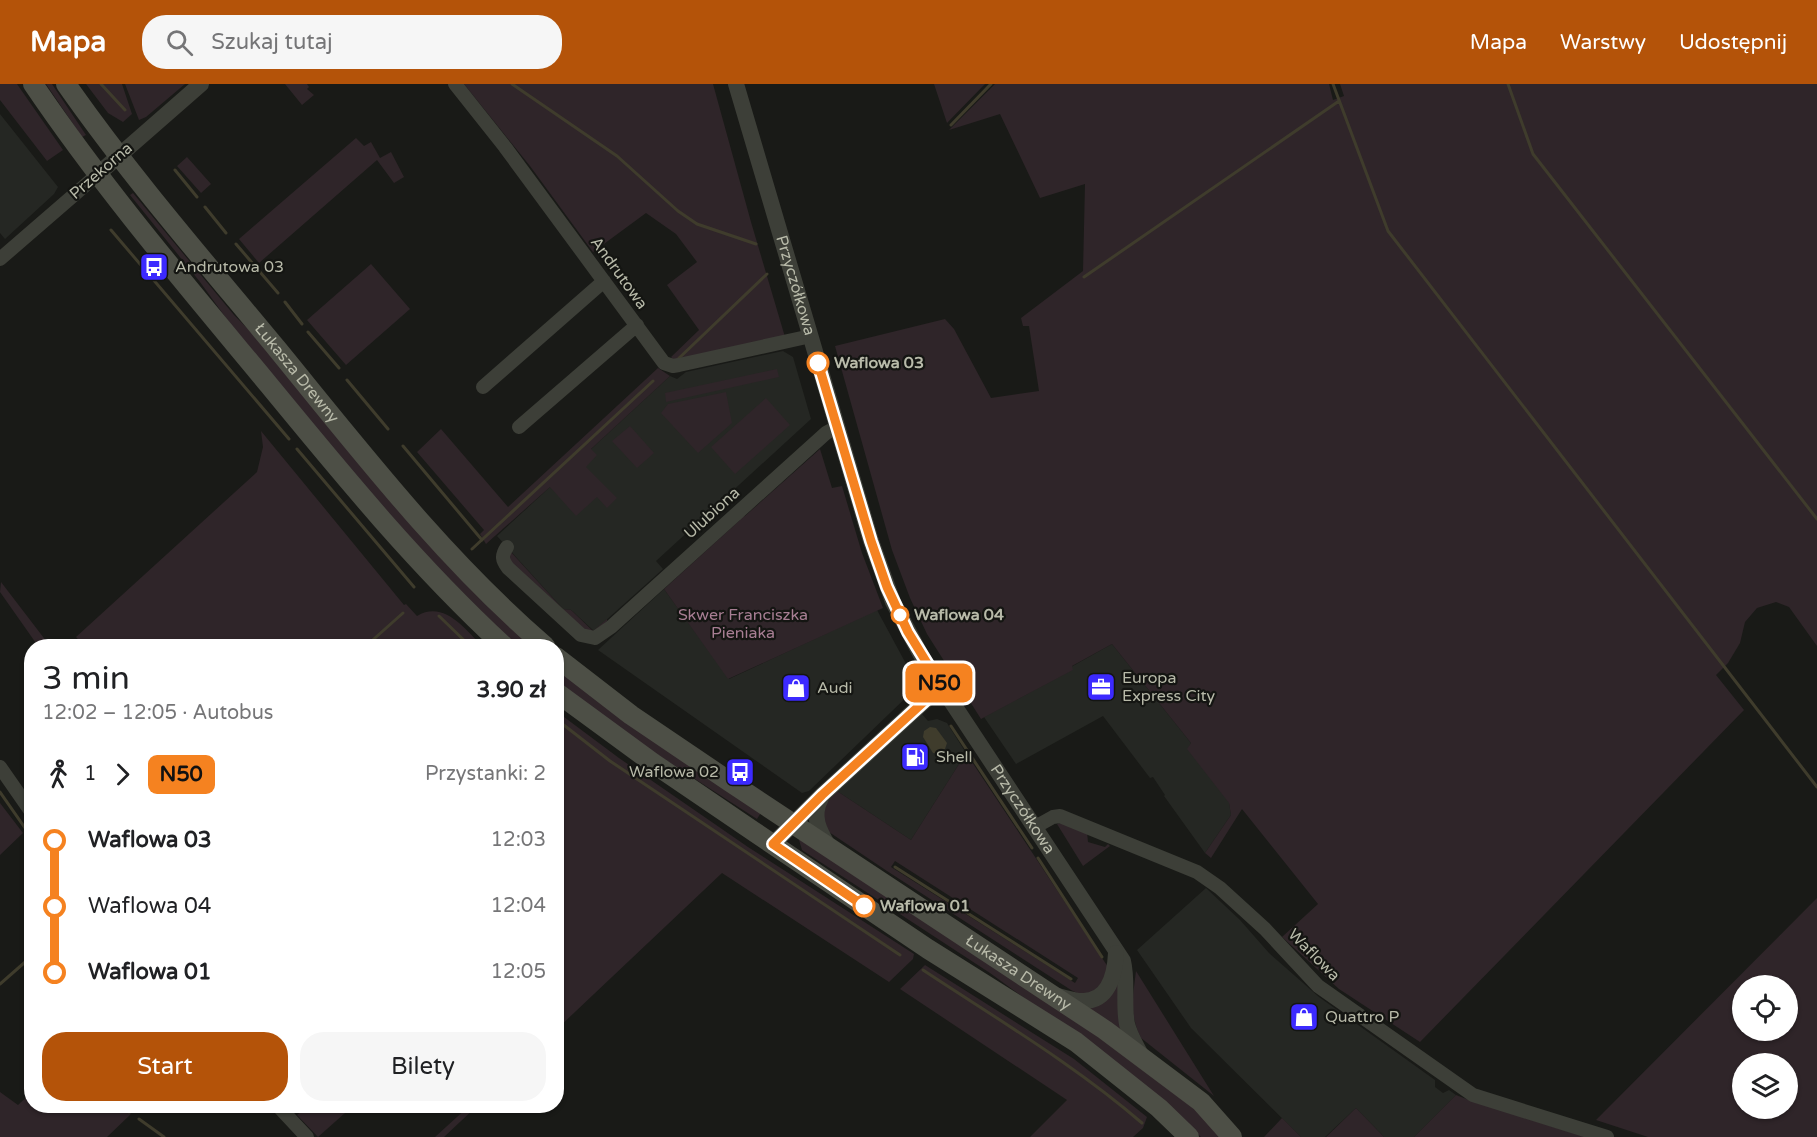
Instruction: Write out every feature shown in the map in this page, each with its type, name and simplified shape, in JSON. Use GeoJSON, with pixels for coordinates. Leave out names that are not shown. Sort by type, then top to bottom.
{"type":"FeatureCollection","features":[{"type":"Feature","properties":{"kind":"main road","name":"Łukasza Drewny"},"geometry":{"type":"LineString","coordinates":[[33,84],[97,175],[359,494],[443,588],[497,639]]}},
{"type":"Feature","properties":{"kind":"main road","name":"Łukasza Drewny"},"geometry":{"type":"LineString","coordinates":[[66,84],[119,156],[376,471],[480,586],[537,639]]}},
{"type":"Feature","properties":{"kind":"main road","name":"Łukasza Drewny"},"geometry":{"type":"LineString","coordinates":[[564,663],[631,715],[830,849],[1054,995],[1142,1056],[1201,1102],[1232,1137]]}},
{"type":"Feature","properties":{"kind":"main road","name":"Łukasza Drewny"},"geometry":{"type":"LineString","coordinates":[[564,698],[653,763],[928,949],[1076,1042],[1159,1108],[1189,1137]]}},
{"type":"Feature","properties":{"kind":"street","name":"Przekorna"},"geometry":{"type":"LineString","coordinates":[[0,259],[201,84]]}},
{"type":"Feature","properties":{"kind":"street","name":"Andrutowa"},"geometry":{"type":"LineString","coordinates":[[454,84],[505,147],[664,363],[673,366],[811,336]]}},
{"type":"Feature","properties":{"kind":"street","name":"Przyczółkowa"},"geometry":{"type":"LineString","coordinates":[[736,84],[873,548],[887,587],[908,632],[941,686],[1123,961],[1126,975],[1127,1022],[1131,1037],[1142,1056]]}},
{"type":"Feature","properties":{"kind":"street"},"geometry":{"type":"LineString","coordinates":[[483,387],[604,281]]}},
{"type":"Feature","properties":{"kind":"street"},"geometry":{"type":"LineString","coordinates":[[519,428],[637,325]]}},
{"type":"Feature","properties":{"kind":"street","name":"Ulubiona"},"geometry":{"type":"LineString","coordinates":[[507,548],[503,554],[503,561],[508,568],[581,635],[595,638],[611,627],[826,433],[837,427]]}},
{"type":"Feature","properties":{"kind":"street"},"geometry":{"type":"LineString","coordinates":[[773,844],[822,795],[941,686]]}},
{"type":"Feature","properties":{"kind":"street"},"geometry":{"type":"LineString","coordinates":[[0,767],[24,802]]}},
{"type":"Feature","properties":{"kind":"street"},"geometry":{"type":"LineString","coordinates":[[822,795],[816,812],[817,822],[819,831],[830,849]]}},
{"type":"Feature","properties":{"kind":"street","name":"Waflowa"},"geometry":{"type":"LineString","coordinates":[[1035,827],[1053,817],[1060,816],[1197,872],[1220,888],[1265,929],[1318,986],[1473,1095],[1606,1137]]}},
{"type":"Feature","properties":{"kind":"street"},"geometry":{"type":"LineString","coordinates":[[1054,995],[1082,1001],[1094,999],[1106,992],[1112,981],[1116,949]]}},
{"type":"Feature","properties":{"kind":"street"},"geometry":{"type":"LineString","coordinates":[[285,1113],[308,1137]]}},
{"type":"Feature","properties":{"kind":"shaded area"},"geometry":{"type":"Polygon","coordinates":[[[0,114],[58,187],[54,194],[5,239],[0,233],[0,114]]]}},
{"type":"Feature","properties":{"kind":"shaded area"},"geometry":{"type":"Polygon","coordinates":[[[783,351],[793,357],[811,419],[656,561],[663,569],[594,631],[571,610],[563,609],[497,536],[670,376],[677,379],[686,372],[783,351]]]}},
{"type":"Feature","properties":{"kind":"shaded area"},"geometry":{"type":"Polygon","coordinates":[[[664,589],[729,679],[877,610],[918,686],[809,791],[802,793],[598,650],[664,589]]]}},
{"type":"Feature","properties":{"kind":"shaded area","name":"Europa Express City"},"geometry":{"type":"Polygon","coordinates":[[[1112,644],[1191,743],[1188,749],[1229,802],[1231,815],[1205,853],[1153,777],[1150,778],[1103,716],[1016,764],[984,717],[1072,670],[1071,667],[1112,644]]]}},
{"type":"Feature","properties":{"kind":"shaded area"},"geometry":{"type":"Polygon","coordinates":[[[922,714],[928,721],[937,719],[947,723],[966,753],[911,840],[837,791],[922,714]]]}},
{"type":"Feature","properties":{"kind":"shaded area"},"geometry":{"type":"Polygon","coordinates":[[[930,727],[936,728],[947,743],[945,749],[939,754],[933,753],[923,737],[924,731],[930,727]]]}},
{"type":"Feature","properties":{"kind":"shaded area"},"geometry":{"type":"Polygon","coordinates":[[[1206,888],[1240,920],[1269,953],[1319,997],[1435,1080],[1435,1087],[1443,1093],[1449,1090],[1456,1095],[1414,1137],[1384,1137],[1356,1108],[1325,1137],[1301,1137],[1191,1028],[1137,950],[1206,888]]]}},
{"type":"Feature","properties":{"kind":"green space"},"geometry":{"type":"Polygon","coordinates":[[[0,84],[17,84],[63,150],[47,161],[0,100],[0,84]]]}},
{"type":"Feature","properties":{"kind":"green space"},"geometry":{"type":"Polygon","coordinates":[[[46,84],[52,84],[86,135],[82,137],[46,84]]]}},
{"type":"Feature","properties":{"kind":"green space"},"geometry":{"type":"Polygon","coordinates":[[[86,84],[122,84],[132,114],[123,122],[108,113],[86,84]]]}},
{"type":"Feature","properties":{"kind":"green space"},"geometry":{"type":"Polygon","coordinates":[[[125,84],[185,84],[146,117],[139,120],[125,84]]]}},
{"type":"Feature","properties":{"kind":"green space"},"geometry":{"type":"Polygon","coordinates":[[[285,84],[307,84],[309,87],[307,89],[314,95],[302,105],[285,84]]]}},
{"type":"Feature","properties":{"kind":"green space"},"geometry":{"type":"Polygon","coordinates":[[[464,84],[713,84],[785,337],[676,363],[671,357],[699,330],[667,285],[697,262],[676,234],[646,213],[593,252],[530,166],[464,84]]]}},
{"type":"Feature","properties":{"kind":"green space"},"geometry":{"type":"Polygon","coordinates":[[[934,84],[985,84],[947,123],[934,84]]]}},
{"type":"Feature","properties":{"kind":"green space"},"geometry":{"type":"Polygon","coordinates":[[[995,84],[1329,84],[1333,100],[1344,96],[1340,84],[1817,84],[1817,646],[1789,607],[1776,602],[1757,608],[1745,622],[1740,643],[1728,663],[1716,675],[1744,710],[1420,1042],[1339,989],[1282,937],[1318,904],[1242,809],[1211,858],[1205,853],[1231,815],[1229,803],[1187,749],[1191,743],[1112,644],[1072,666],[1073,670],[981,719],[927,634],[910,598],[892,550],[835,346],[945,319],[954,329],[991,398],[1039,391],[1029,326],[1023,326],[1021,318],[1083,271],[1085,184],[1040,198],[1000,114],[949,130],[995,84]]]}},
{"type":"Feature","properties":{"kind":"green space"},"geometry":{"type":"Polygon","coordinates":[[[356,138],[364,146],[371,142],[380,158],[391,152],[404,177],[394,183],[377,160],[259,263],[239,239],[356,138]]]}},
{"type":"Feature","properties":{"kind":"green space"},"geometry":{"type":"Polygon","coordinates":[[[187,157],[211,184],[201,193],[177,166],[187,157]]]}},
{"type":"Feature","properties":{"kind":"green space"},"geometry":{"type":"Polygon","coordinates":[[[133,193],[234,315],[272,353],[530,639],[508,639],[430,566],[239,336],[200,282],[130,195],[133,193]]]}},
{"type":"Feature","properties":{"kind":"green space"},"geometry":{"type":"Polygon","coordinates":[[[371,264],[410,309],[346,365],[307,320],[371,264]]]}},
{"type":"Feature","properties":{"kind":"green space"},"geometry":{"type":"Polygon","coordinates":[[[658,368],[670,376],[591,449],[597,455],[586,467],[617,498],[607,508],[597,497],[576,516],[550,487],[486,544],[480,534],[484,530],[417,452],[441,429],[508,507],[658,368]]]}},
{"type":"Feature","properties":{"kind":"green space"},"geometry":{"type":"Polygon","coordinates":[[[777,369],[779,377],[666,402],[665,393],[777,369]]]}},
{"type":"Feature","properties":{"kind":"green space"},"geometry":{"type":"Polygon","coordinates":[[[726,392],[732,423],[698,453],[661,413],[668,404],[726,392]]]}},
{"type":"Feature","properties":{"kind":"green space"},"geometry":{"type":"Polygon","coordinates":[[[766,398],[790,425],[735,474],[711,447],[766,398]]]}},
{"type":"Feature","properties":{"kind":"green space"},"geometry":{"type":"Polygon","coordinates":[[[630,426],[654,453],[637,468],[612,441],[630,426]]]}},
{"type":"Feature","properties":{"kind":"green space"},"geometry":{"type":"Polygon","coordinates":[[[261,431],[404,605],[406,604],[417,616],[427,612],[445,614],[475,639],[78,639],[76,637],[257,472],[263,447],[261,431]]]}},
{"type":"Feature","properties":{"kind":"green space","name":"Skwer Franciszka Pieniaka"},"geometry":{"type":"Polygon","coordinates":[[[820,449],[832,488],[842,486],[862,553],[883,608],[728,679],[664,589],[740,520],[739,518],[745,516],[820,449]]]}},
{"type":"Feature","properties":{"kind":"green space"},"geometry":{"type":"Polygon","coordinates":[[[510,551],[563,609],[571,610],[593,631],[607,619],[607,621],[598,631],[588,633],[508,561],[510,551]]]}},
{"type":"Feature","properties":{"kind":"green space"},"geometry":{"type":"Polygon","coordinates":[[[1,582],[45,639],[33,639],[0,592],[1,582]]]}},
{"type":"Feature","properties":{"kind":"green space"},"geometry":{"type":"Polygon","coordinates":[[[564,669],[762,811],[757,819],[602,719],[564,688],[564,669]]]}},
{"type":"Feature","properties":{"kind":"green space"},"geometry":{"type":"Polygon","coordinates":[[[564,717],[748,847],[914,954],[913,959],[889,982],[722,873],[564,1022],[564,717]]]}},
{"type":"Feature","properties":{"kind":"green space"},"geometry":{"type":"Polygon","coordinates":[[[966,753],[1108,967],[1107,979],[1091,993],[1077,993],[1071,990],[826,830],[824,808],[837,791],[911,840],[966,753]],[[895,861],[891,867],[1075,983],[1078,978],[895,861]]]}},
{"type":"Feature","properties":{"kind":"green space"},"geometry":{"type":"Polygon","coordinates":[[[0,803],[23,833],[0,855],[0,803]]]}},
{"type":"Feature","properties":{"kind":"green space"},"geometry":{"type":"Polygon","coordinates":[[[1062,823],[1087,832],[1088,842],[1105,847],[1108,844],[1110,846],[1083,866],[1057,824],[1062,823]]]}},
{"type":"Feature","properties":{"kind":"green space"},"geometry":{"type":"Polygon","coordinates":[[[802,838],[1070,1014],[1186,1098],[1223,1137],[1201,1137],[1160,1098],[990,973],[802,850],[799,840],[802,838]]]}},
{"type":"Feature","properties":{"kind":"green space"},"geometry":{"type":"Polygon","coordinates":[[[1817,898],[1817,1137],[1648,1137],[1596,1120],[1732,983],[1732,1041],[1798,1041],[1798,975],[1740,975],[1817,898]]]}},
{"type":"Feature","properties":{"kind":"green space"},"geometry":{"type":"Polygon","coordinates":[[[925,965],[1074,1059],[1147,1117],[1143,1128],[1133,1137],[1030,1137],[1067,1100],[900,989],[925,965]]]}},
{"type":"Feature","properties":{"kind":"green space"},"geometry":{"type":"Polygon","coordinates":[[[1136,971],[1214,1096],[1141,1038],[1133,1013],[1136,971]]]}},
{"type":"Feature","properties":{"kind":"green space"},"geometry":{"type":"Polygon","coordinates":[[[1118,979],[1120,1027],[1120,1030],[1088,1009],[1118,979]]]}},
{"type":"Feature","properties":{"kind":"green space"},"geometry":{"type":"Polygon","coordinates":[[[0,1092],[18,1105],[24,1099],[24,1113],[131,1113],[107,1137],[0,1137],[0,1092]]]}},
{"type":"Feature","properties":{"kind":"green space"},"geometry":{"type":"Polygon","coordinates":[[[1456,1095],[1469,1100],[1585,1137],[1414,1137],[1456,1095]]]}},
{"type":"Feature","properties":{"kind":"green space"},"geometry":{"type":"Polygon","coordinates":[[[1356,1108],[1384,1137],[1326,1137],[1356,1108]]]}},
{"type":"Feature","properties":{"kind":"green space"},"geometry":{"type":"Polygon","coordinates":[[[299,1113],[345,1113],[318,1137],[297,1115],[299,1113]]]}},
{"type":"Feature","properties":{"kind":"green space"},"geometry":{"type":"Polygon","coordinates":[[[461,1113],[470,1113],[444,1137],[435,1137],[461,1113]]]}},
{"type":"Feature","properties":{"kind":"green space"},"geometry":{"type":"Polygon","coordinates":[[[1282,1118],[1301,1137],[1264,1137],[1282,1118]]]}},
{"type":"Feature","properties":{"kind":"waterway"},"geometry":{"type":"LineString","coordinates":[[101,84],[125,110]]}},
{"type":"Feature","properties":{"kind":"waterway"},"geometry":{"type":"LineString","coordinates":[[512,84],[617,156],[678,211],[697,224],[756,244]]}},
{"type":"Feature","properties":{"kind":"waterway"},"geometry":{"type":"LineString","coordinates":[[951,125],[991,84]]}},
{"type":"Feature","properties":{"kind":"waterway"},"geometry":{"type":"LineString","coordinates":[[1333,84],[1388,231],[1817,787]]}},
{"type":"Feature","properties":{"kind":"waterway"},"geometry":{"type":"LineString","coordinates":[[1508,84],[1533,154],[1817,519]]}},
{"type":"Feature","properties":{"kind":"waterway"},"geometry":{"type":"LineString","coordinates":[[1084,277],[1339,101]]}},
{"type":"Feature","properties":{"kind":"waterway"},"geometry":{"type":"LineString","coordinates":[[175,170],[197,197]]}},
{"type":"Feature","properties":{"kind":"waterway"},"geometry":{"type":"LineString","coordinates":[[205,207],[226,233]]}},
{"type":"Feature","properties":{"kind":"waterway"},"geometry":{"type":"LineString","coordinates":[[111,230],[289,439]]}},
{"type":"Feature","properties":{"kind":"waterway"},"geometry":{"type":"LineString","coordinates":[[236,244],[278,293]]}},
{"type":"Feature","properties":{"kind":"waterway"},"geometry":{"type":"LineString","coordinates":[[676,361],[767,274]]}},
{"type":"Feature","properties":{"kind":"waterway"},"geometry":{"type":"LineString","coordinates":[[285,302],[302,324]]}},
{"type":"Feature","properties":{"kind":"waterway"},"geometry":{"type":"LineString","coordinates":[[308,332],[339,368]]}},
{"type":"Feature","properties":{"kind":"waterway"},"geometry":{"type":"LineString","coordinates":[[347,380],[388,429]]}},
{"type":"Feature","properties":{"kind":"waterway"},"geometry":{"type":"LineString","coordinates":[[472,549],[653,381]]}},
{"type":"Feature","properties":{"kind":"waterway"},"geometry":{"type":"LineString","coordinates":[[403,446],[482,540]]}},
{"type":"Feature","properties":{"kind":"waterway"},"geometry":{"type":"LineString","coordinates":[[297,449],[414,587]]}},
{"type":"Feature","properties":{"kind":"waterway"},"geometry":{"type":"LineString","coordinates":[[374,639],[403,613]]}},
{"type":"Feature","properties":{"kind":"waterway"},"geometry":{"type":"LineString","coordinates":[[439,616],[463,639]]}},
{"type":"Feature","properties":{"kind":"waterway"},"geometry":{"type":"LineString","coordinates":[[564,725],[610,761],[900,955]]}},
{"type":"Feature","properties":{"kind":"waterway"},"geometry":{"type":"LineString","coordinates":[[951,726],[1032,848]]}},
{"type":"Feature","properties":{"kind":"waterway"},"geometry":{"type":"LineString","coordinates":[[0,792],[24,826]]}},
{"type":"Feature","properties":{"kind":"waterway"},"geometry":{"type":"LineString","coordinates":[[1038,858],[1102,957]]}},
{"type":"Feature","properties":{"kind":"waterway"},"geometry":{"type":"LineString","coordinates":[[895,867],[1071,979]]}},
{"type":"Feature","properties":{"kind":"waterway"},"geometry":{"type":"LineString","coordinates":[[0,984],[24,963]]}},
{"type":"Feature","properties":{"kind":"waterway"},"geometry":{"type":"LineString","coordinates":[[923,970],[1063,1062],[1142,1123]]}},
{"type":"Feature","properties":{"kind":"waterway"},"geometry":{"type":"LineString","coordinates":[[139,1119],[164,1137]]}},
{"type":"Feature","properties":{"kind":"bus line","name":"N50"},"geometry":{"type":"LineString","coordinates":[[818,363],[887,587],[908,632],[941,686],[822,795],[773,844],[864,906]]}},
{"type":"Feature","properties":{"kind":"place","name":"Andrutowa 03"},"geometry":{"type":"Point","coordinates":[154,267]}},
{"type":"Feature","properties":{"kind":"place","name":"Waflowa 03"},"geometry":{"type":"Point","coordinates":[818,363]}},
{"type":"Feature","properties":{"kind":"place","name":"Waflowa 04"},"geometry":{"type":"Point","coordinates":[900,615]}},
{"type":"Feature","properties":{"kind":"place","name":"Europa Express City"},"geometry":{"type":"Point","coordinates":[1101,687]}},
{"type":"Feature","properties":{"kind":"place","name":"Audi"},"geometry":{"type":"Point","coordinates":[796,688]}},
{"type":"Feature","properties":{"kind":"place","name":"Shell"},"geometry":{"type":"Point","coordinates":[915,757]}},
{"type":"Feature","properties":{"kind":"place","name":"Waflowa 02"},"geometry":{"type":"Point","coordinates":[740,772]}},
{"type":"Feature","properties":{"kind":"place","name":"Waflowa 01"},"geometry":{"type":"Point","coordinates":[864,906]}},
{"type":"Feature","properties":{"kind":"place","name":"Quattro P"},"geometry":{"type":"Point","coordinates":[1304,1017]}}]}
